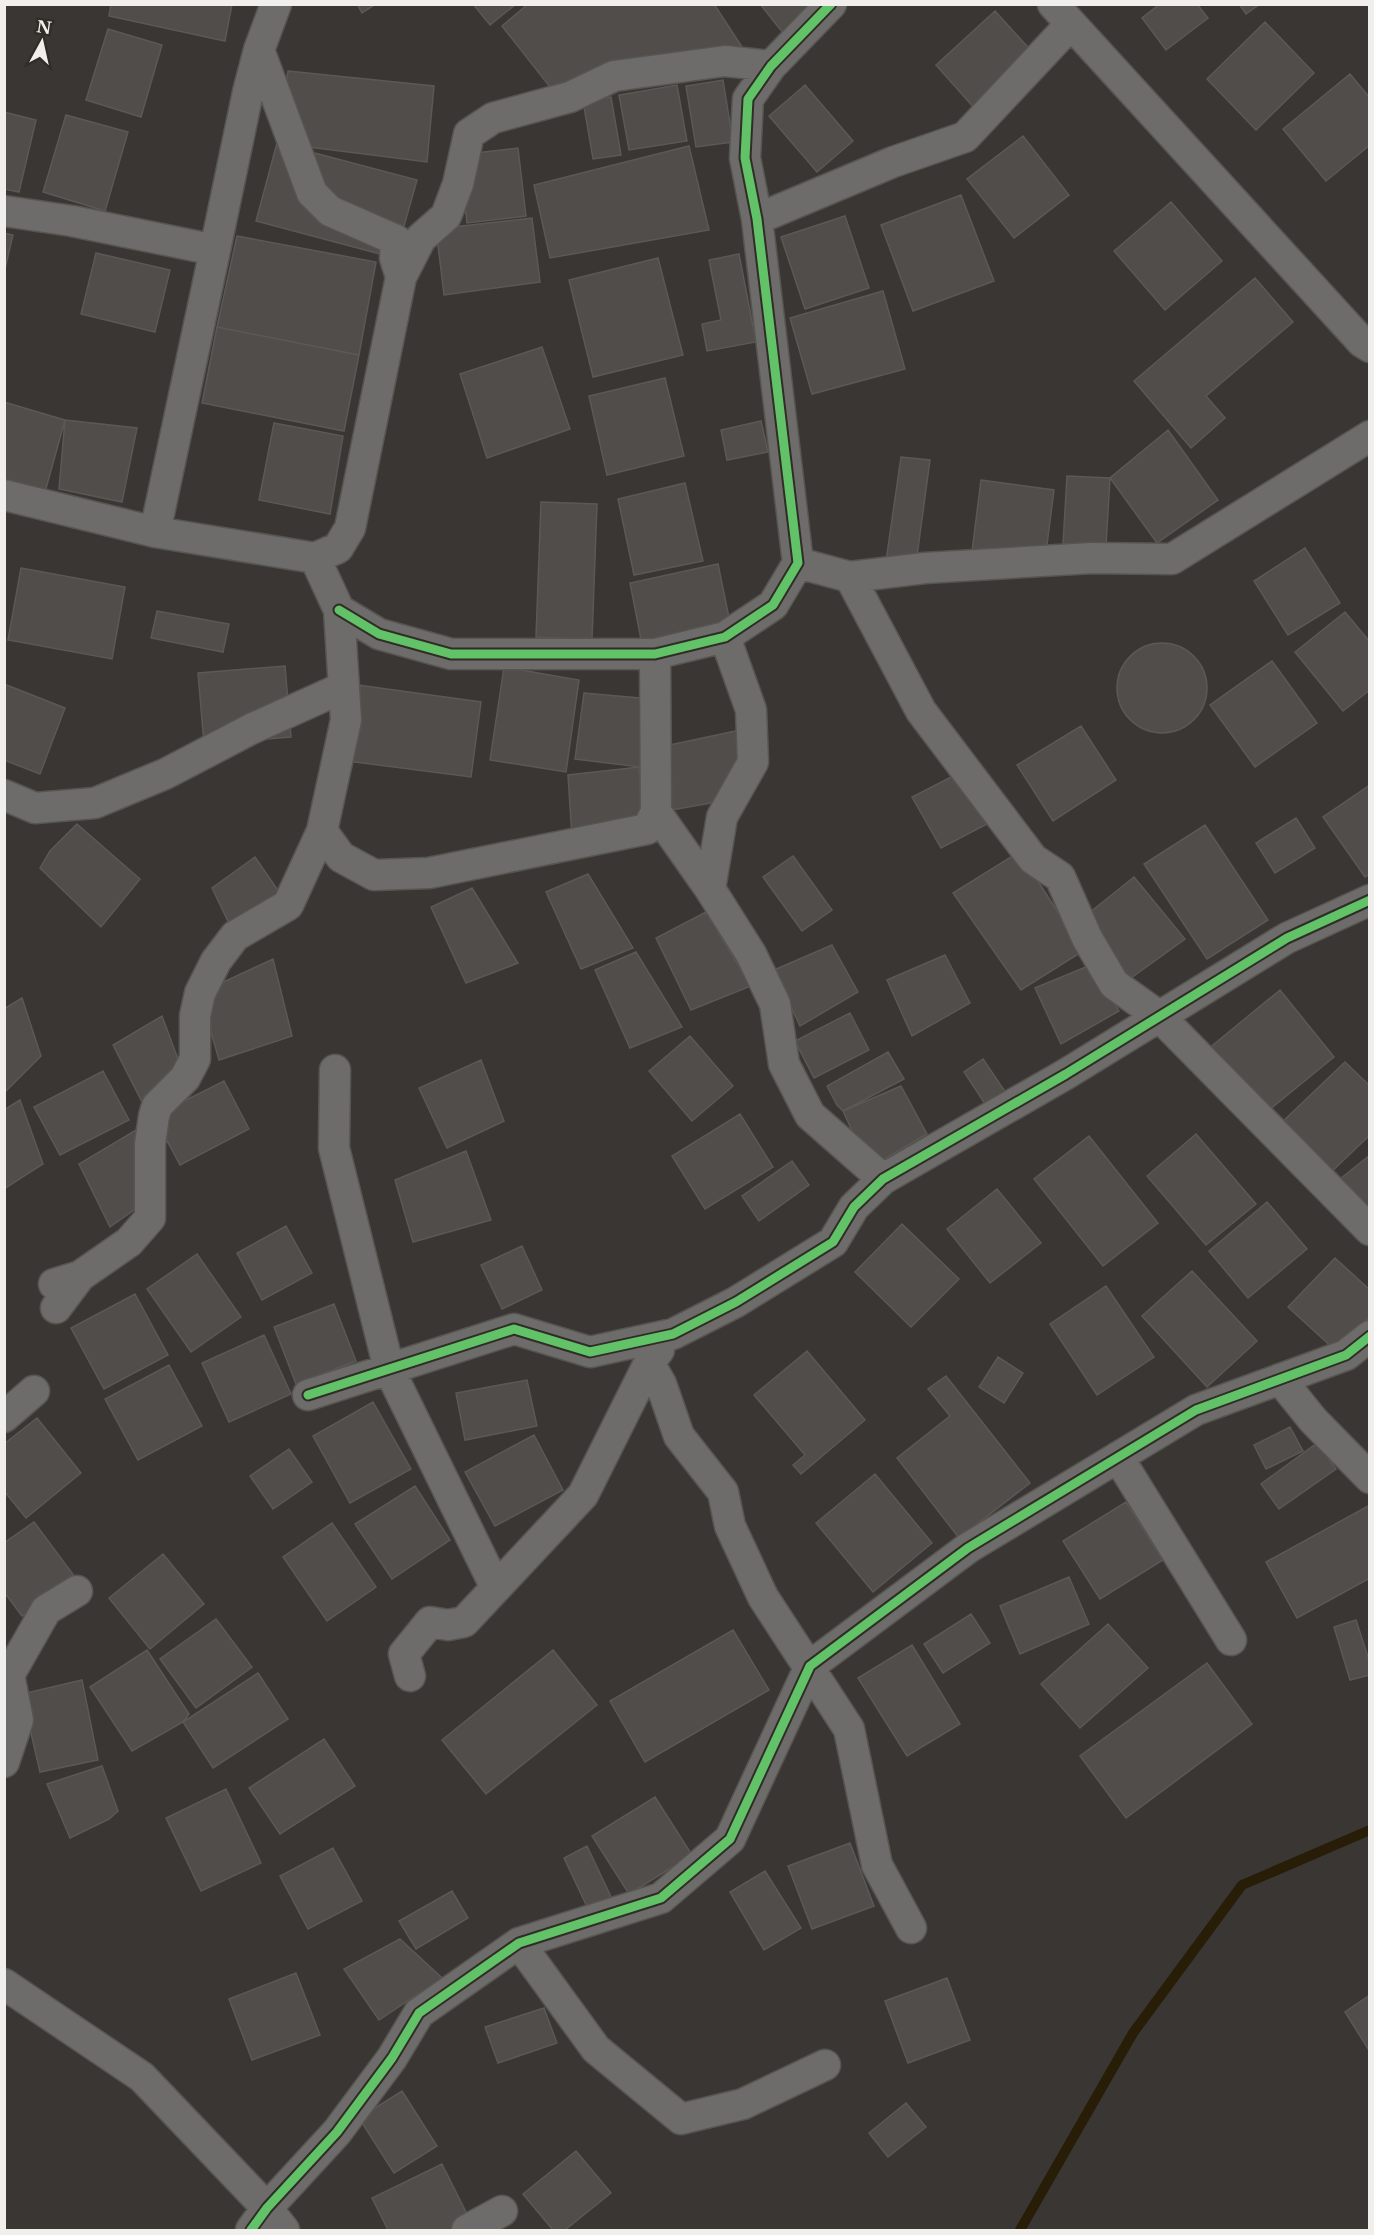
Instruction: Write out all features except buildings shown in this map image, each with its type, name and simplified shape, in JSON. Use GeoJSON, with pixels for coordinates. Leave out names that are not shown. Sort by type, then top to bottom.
{"type":"FeatureCollection","features":[{"type":"Feature","properties":{"kind":"street"},"geometry":{"type":"LineString","coordinates":[[155,532],[259,50],[276,4]]}},
{"type":"Feature","properties":{"kind":"street"},"geometry":{"type":"LineString","coordinates":[[339,610],[379,634],[451,654],[655,654],[725,637],[773,605],[798,563],[757,219],[745,158],[748,99],[771,66],[831,4]]}},
{"type":"Feature","properties":{"kind":"street"},"geometry":{"type":"LineString","coordinates":[[757,219],[893,162],[965,137],[1062,14],[1362,342],[1370,347]]}},
{"type":"Feature","properties":{"kind":"street"},"geometry":{"type":"LineString","coordinates":[[259,50],[312,193],[330,211],[396,240],[395,258],[401,277]]}},
{"type":"Feature","properties":{"kind":"street"},"geometry":{"type":"LineString","coordinates":[[4,495],[155,532],[315,558],[338,548],[350,528],[401,277],[421,238],[446,216],[458,184],[469,134],[493,118],[570,97],[614,76],[725,61],[771,66]]}},
{"type":"Feature","properties":{"kind":"street"},"geometry":{"type":"LineString","coordinates":[[4,211],[72,221],[215,250]]}},
{"type":"Feature","properties":{"kind":"street"},"geometry":{"type":"LineString","coordinates":[[798,563],[850,577],[925,568],[1092,558],[1172,559],[1370,436]]}},
{"type":"Feature","properties":{"kind":"street"},"geometry":{"type":"LineString","coordinates":[[63,1289],[129,1242],[150,1218],[150,1144],[154,1116],[157,1106],[185,1078],[195,1059],[195,1016],[200,993],[216,960],[235,936],[288,905],[322,831],[346,720],[339,610],[315,558]]}},
{"type":"Feature","properties":{"kind":"street"},"geometry":{"type":"LineString","coordinates":[[850,577],[921,711],[1034,859],[1060,877],[1087,938],[1114,984],[1160,1017],[1370,1230]]}},
{"type":"Feature","properties":{"kind":"street"},"geometry":{"type":"LineString","coordinates":[[710,889],[722,817],[753,762],[751,710],[725,637]]}},
{"type":"Feature","properties":{"kind":"street"},"geometry":{"type":"LineString","coordinates":[[322,831],[341,857],[374,875],[429,873],[647,829],[656,812],[655,654]]}},
{"type":"Feature","properties":{"kind":"street"},"geometry":{"type":"LineString","coordinates":[[4,795],[35,808],[96,802],[165,774],[251,729],[344,687]]}},
{"type":"Feature","properties":{"kind":"street"},"geometry":{"type":"LineString","coordinates":[[656,812],[710,889],[751,954],[775,1004],[784,1064],[810,1114],[883,1179]]}},
{"type":"Feature","properties":{"kind":"street"},"geometry":{"type":"LineString","coordinates":[[308,1395],[514,1329],[590,1352],[673,1334],[736,1302],[833,1242],[854,1207],[883,1179],[1066,1074],[1287,938],[1370,900]]}},
{"type":"Feature","properties":{"kind":"street"},"geometry":{"type":"LineString","coordinates":[[335,1070],[334,1148],[389,1369],[496,1588]]}},
{"type":"Feature","properties":{"kind":"street"},"geometry":{"type":"LineString","coordinates":[[410,1676],[404,1654],[430,1622],[448,1625],[464,1622],[583,1495],[649,1363],[673,1334]]}},
{"type":"Feature","properties":{"kind":"street"},"geometry":{"type":"LineString","coordinates":[[4,1984],[142,2077],[267,2223],[392,2058],[420,2013],[519,1943],[661,1898],[730,1839],[810,1666],[968,1548],[1196,1410],[1346,1355],[1370,1336]]}},
{"type":"Feature","properties":{"kind":"street"},"geometry":{"type":"LineString","coordinates":[[649,1363],[662,1384],[679,1436],[723,1492],[730,1526],[763,1597],[849,1729],[877,1865],[911,1928]]}},
{"type":"Feature","properties":{"kind":"street"},"geometry":{"type":"LineString","coordinates":[[1280,1379],[1313,1420],[1370,1478]]}},
{"type":"Feature","properties":{"kind":"street"},"geometry":{"type":"LineString","coordinates":[[4,1418],[34,1391]]}},
{"type":"Feature","properties":{"kind":"street"},"geometry":{"type":"LineString","coordinates":[[1118,1457],[1231,1640]]}},
{"type":"Feature","properties":{"kind":"street"},"geometry":{"type":"LineString","coordinates":[[4,1762],[18,1719],[9,1675],[46,1610],[76,1591]]}},
{"type":"Feature","properties":{"kind":"street"},"geometry":{"type":"LineString","coordinates":[[519,1943],[596,2049],[681,2119],[743,2104],[825,2065]]}},
{"type":"Feature","properties":{"kind":"street"},"geometry":{"type":"LineString","coordinates":[[467,2230],[502,2211]]}},
{"type":"Feature","properties":{"kind":"waterway"},"geometry":{"type":"LineString","coordinates":[[1020,2230],[1133,2033],[1242,1885],[1370,1830]]}},
{"type":"Feature","properties":{"kind":"cycle path"},"geometry":{"type":"LineString","coordinates":[[339,610],[379,634],[451,654],[655,654],[725,637],[773,605],[798,563],[757,219],[745,158],[748,99],[771,66],[831,4]]}},
{"type":"Feature","properties":{"kind":"cycle path"},"geometry":{"type":"LineString","coordinates":[[308,1395],[514,1329],[590,1352],[673,1334],[736,1302],[833,1242],[854,1207],[883,1179],[1066,1074],[1287,938],[1370,900]]}},
{"type":"Feature","properties":{"kind":"cycle path"},"geometry":{"type":"LineString","coordinates":[[251,2230],[267,2208],[337,2132],[392,2058],[419,2013],[519,1943],[661,1898],[730,1839],[810,1666],[968,1548],[1196,1410],[1346,1355],[1370,1336]]}}]}
